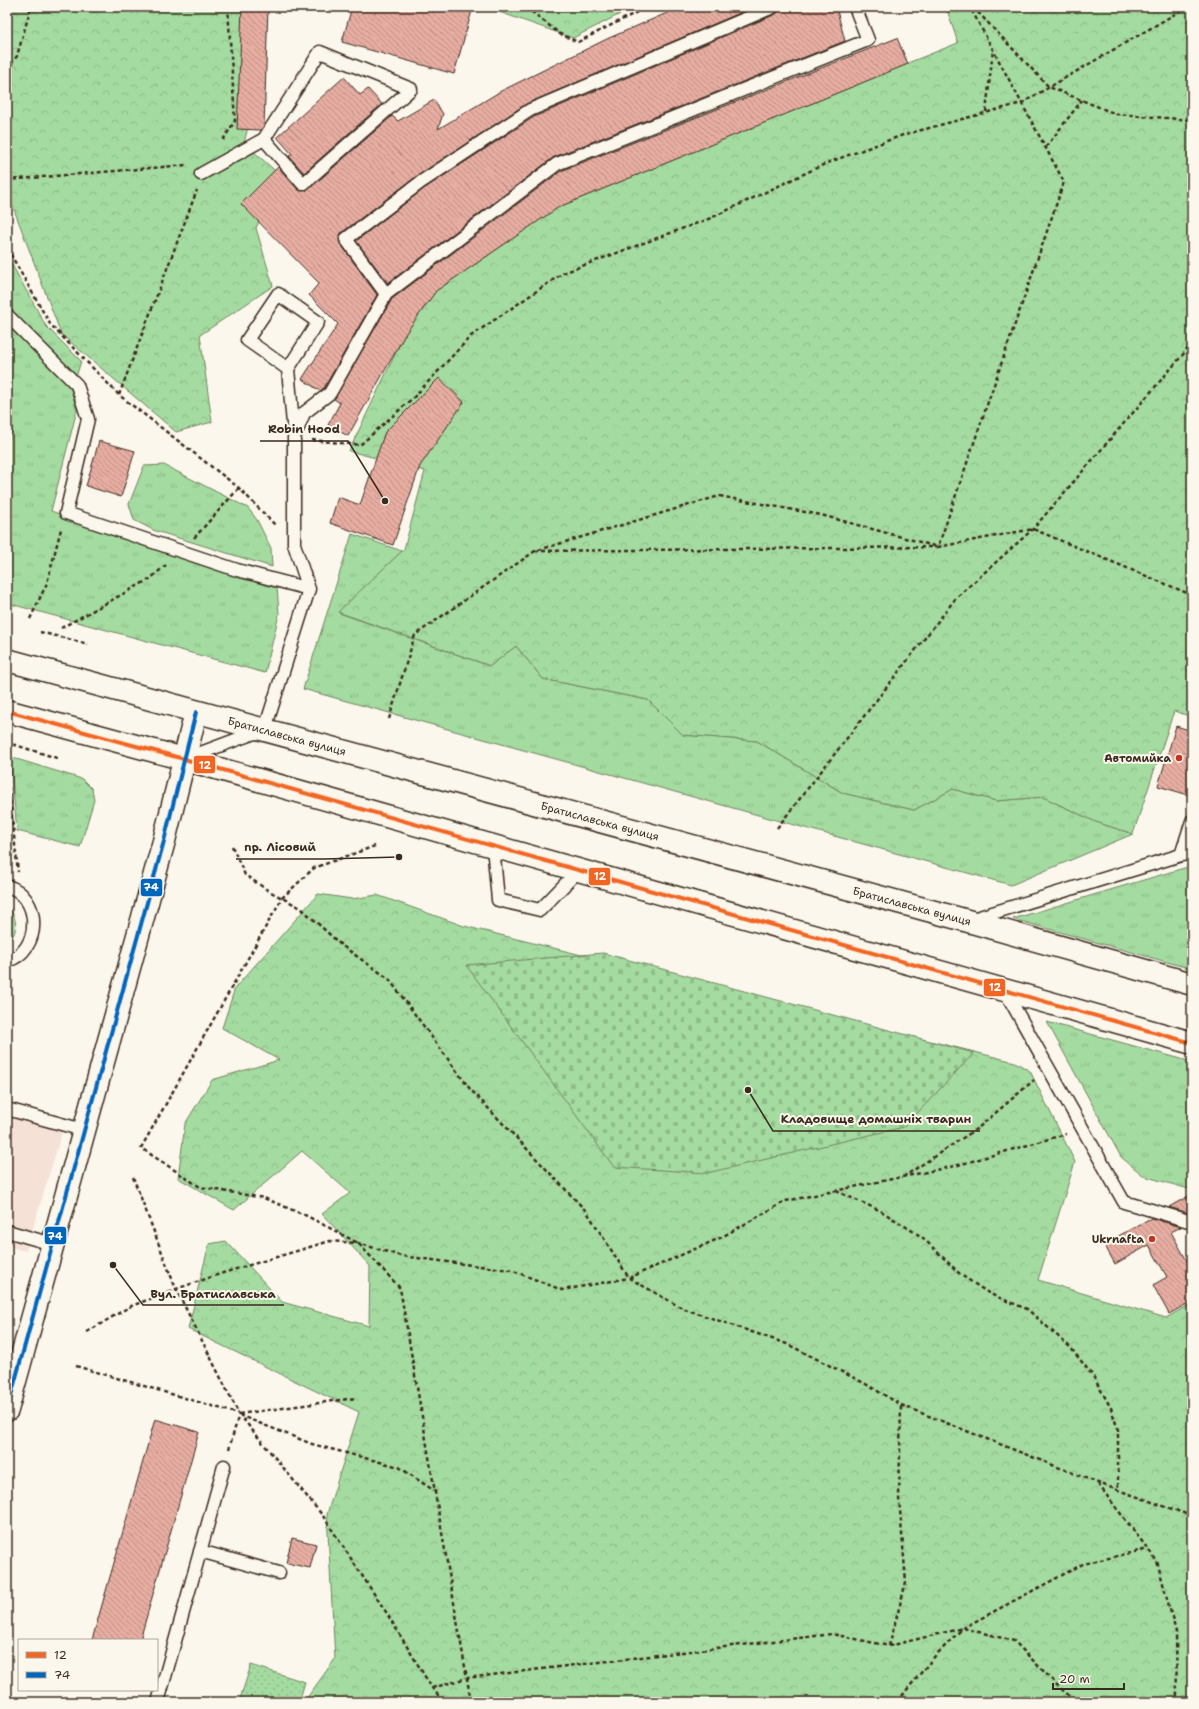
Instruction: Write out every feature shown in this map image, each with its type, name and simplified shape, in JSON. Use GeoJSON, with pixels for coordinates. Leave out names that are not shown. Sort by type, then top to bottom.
{"type":"FeatureCollection","features":[{"type":"Feature","properties":{"kind":"main road","name":"Братиславська вулиця"},"geometry":{"type":"LineString","coordinates":[[7,660],[968,921],[1192,984]]}},
{"type":"Feature","properties":{"kind":"main road"},"geometry":{"type":"LineString","coordinates":[[7,711],[184,759],[1192,1043]]}},
{"type":"Feature","properties":{"kind":"main road"},"geometry":{"type":"LineString","coordinates":[[7,1410],[83,1130],[164,841],[196,712]]}},
{"type":"Feature","properties":{"kind":"lane"},"geometry":{"type":"LineString","coordinates":[[386,294],[346,239],[421,182],[530,110],[773,7]]}},
{"type":"Feature","properties":{"kind":"lane"},"geometry":{"type":"LineString","coordinates":[[294,438],[304,413],[330,393],[386,294],[557,164],[868,40],[855,7]]}},
{"type":"Feature","properties":{"kind":"lane"},"geometry":{"type":"LineString","coordinates":[[201,174],[264,139],[320,52],[411,89],[303,184],[264,139]]}},
{"type":"Feature","properties":{"kind":"lane"},"geometry":{"type":"LineString","coordinates":[[184,759],[265,730],[309,589],[294,544],[294,438],[288,369],[318,322],[278,294],[247,340],[288,369]]}},
{"type":"Feature","properties":{"kind":"lane"},"geometry":{"type":"LineString","coordinates":[[7,315],[77,385],[88,419],[66,513],[237,570],[309,589]]}},
{"type":"Feature","properties":{"kind":"lane"},"geometry":{"type":"LineString","coordinates":[[968,921],[1186,855],[1192,821]]}},
{"type":"Feature","properties":{"kind":"lane"},"geometry":{"type":"LineString","coordinates":[[493,846],[498,900],[540,910],[579,870]]}},
{"type":"Feature","properties":{"kind":"lane"},"geometry":{"type":"LineString","coordinates":[[7,886],[22,895],[30,906],[33,918],[33,931],[29,944],[21,954],[7,961]]}},
{"type":"Feature","properties":{"kind":"lane"},"geometry":{"type":"LineString","coordinates":[[1005,990],[1084,1128],[1124,1202],[1192,1222]]}},
{"type":"Feature","properties":{"kind":"lane"},"geometry":{"type":"LineString","coordinates":[[7,1110],[83,1130]]}},
{"type":"Feature","properties":{"kind":"lane"},"geometry":{"type":"LineString","coordinates":[[7,1231],[52,1244]]}},
{"type":"Feature","properties":{"kind":"lane"},"geometry":{"type":"LineString","coordinates":[[158,1702],[224,1466]]}},
{"type":"Feature","properties":{"kind":"lane"},"geometry":{"type":"LineString","coordinates":[[200,1551],[279,1574]]}},
{"type":"Feature","properties":{"kind":"path"},"geometry":{"type":"LineString","coordinates":[[7,70],[17,56],[31,7]]}},
{"type":"Feature","properties":{"kind":"path"},"geometry":{"type":"LineString","coordinates":[[222,141],[235,121],[228,7]]}},
{"type":"Feature","properties":{"kind":"path"},"geometry":{"type":"LineString","coordinates":[[526,7],[560,34],[578,42],[647,7]]}},
{"type":"Feature","properties":{"kind":"path"},"geometry":{"type":"LineString","coordinates":[[938,547],[1064,182],[970,7]]}},
{"type":"Feature","properties":{"kind":"path"},"geometry":{"type":"LineString","coordinates":[[973,7],[1049,87],[1116,114],[1192,120]]}},
{"type":"Feature","properties":{"kind":"path"},"geometry":{"type":"LineString","coordinates":[[294,438],[360,445],[414,397],[471,336],[563,273],[711,218],[834,161],[903,135],[1022,103],[1187,7]]}},
{"type":"Feature","properties":{"kind":"path"},"geometry":{"type":"LineString","coordinates":[[986,112],[993,49]]}},
{"type":"Feature","properties":{"kind":"path"},"geometry":{"type":"LineString","coordinates":[[1046,147],[1082,100]]}},
{"type":"Feature","properties":{"kind":"path"},"geometry":{"type":"LineString","coordinates":[[7,180],[184,164],[201,174],[195,200],[119,395]]}},
{"type":"Feature","properties":{"kind":"path"},"geometry":{"type":"LineString","coordinates":[[7,248],[50,324],[119,395],[239,488],[294,544]]}},
{"type":"Feature","properties":{"kind":"path"},"geometry":{"type":"LineString","coordinates":[[777,828],[956,598],[1033,529],[1192,344]]}},
{"type":"Feature","properties":{"kind":"path"},"geometry":{"type":"LineString","coordinates":[[61,628],[150,578],[182,552],[239,488]]}},
{"type":"Feature","properties":{"kind":"path"},"geometry":{"type":"LineString","coordinates":[[389,719],[414,636],[535,551],[719,496],[821,515],[938,547]]}},
{"type":"Feature","properties":{"kind":"path"},"geometry":{"type":"LineString","coordinates":[[30,620],[47,583],[66,513]]}},
{"type":"Feature","properties":{"kind":"path"},"geometry":{"type":"LineString","coordinates":[[535,551],[938,547],[1033,529],[1192,595]]}},
{"type":"Feature","properties":{"kind":"path"},"geometry":{"type":"LineString","coordinates":[[40,632],[88,644]]}},
{"type":"Feature","properties":{"kind":"path"},"geometry":{"type":"LineString","coordinates":[[7,747],[12,744],[57,758]]}},
{"type":"Feature","properties":{"kind":"path"},"geometry":{"type":"LineString","coordinates":[[7,773],[14,852]]}},
{"type":"Feature","properties":{"kind":"path"},"geometry":{"type":"LineString","coordinates":[[232,846],[245,875],[301,908],[341,945],[389,978],[470,1089],[587,1212],[629,1278],[682,1308],[786,1344],[864,1383],[901,1405],[1098,1483],[1192,1516]]}},
{"type":"Feature","properties":{"kind":"path"},"geometry":{"type":"LineString","coordinates":[[375,846],[314,868],[282,898],[141,1148],[200,1186],[264,1198],[306,1216],[358,1243],[402,1256],[510,1270],[562,1290],[629,1278],[720,1238],[786,1201],[955,1166],[1084,1128]]}},
{"type":"Feature","properties":{"kind":"path"},"geometry":{"type":"LineString","coordinates":[[902,1177],[978,1128],[1049,1066]]}},
{"type":"Feature","properties":{"kind":"path"},"geometry":{"type":"LineString","coordinates":[[133,1177],[176,1289],[239,1414],[324,1516],[386,1612],[432,1688],[444,1702]]}},
{"type":"Feature","properties":{"kind":"path"},"geometry":{"type":"LineString","coordinates":[[836,1191],[881,1211],[922,1237],[961,1275],[990,1294],[1027,1308],[1070,1346],[1093,1376],[1111,1408],[1118,1430],[1118,1490]]}},
{"type":"Feature","properties":{"kind":"path"},"geometry":{"type":"LineString","coordinates":[[88,1332],[129,1307],[223,1273],[330,1242],[358,1243],[400,1288],[471,1702]]}},
{"type":"Feature","properties":{"kind":"path"},"geometry":{"type":"LineString","coordinates":[[76,1366],[239,1414],[312,1444],[399,1467],[436,1493]]}},
{"type":"Feature","properties":{"kind":"path"},"geometry":{"type":"LineString","coordinates":[[239,1414],[355,1398]]}},
{"type":"Feature","properties":{"kind":"path"},"geometry":{"type":"LineString","coordinates":[[889,1646],[906,1582],[899,1498],[901,1405]]}},
{"type":"Feature","properties":{"kind":"path"},"geometry":{"type":"LineString","coordinates":[[224,1466],[239,1414]]}},
{"type":"Feature","properties":{"kind":"path"},"geometry":{"type":"LineString","coordinates":[[1098,1483],[1157,1562],[1176,1632],[1177,1702]]}},
{"type":"Feature","properties":{"kind":"path"},"geometry":{"type":"LineString","coordinates":[[432,1688],[467,1678],[832,1634],[889,1646],[963,1628],[1083,1564],[1148,1549]]}},
{"type":"Feature","properties":{"kind":"path"},"geometry":{"type":"LineString","coordinates":[[898,1702],[935,1656],[963,1628]]}},
{"type":"Feature","properties":{"kind":"path"},"geometry":{"type":"LineString","coordinates":[[963,1628],[1014,1641],[1058,1687],[1078,1702]]}},
{"type":"Feature","properties":{"kind":"shaded area"},"geometry":{"type":"Polygon","coordinates":[[[7,1103],[66,1119],[26,1251],[7,1246],[7,1103]]]}},
{"type":"Feature","properties":{"kind":"green space"},"geometry":{"type":"Polygon","coordinates":[[[7,7],[250,7],[263,68],[244,143],[280,175],[256,228],[273,286],[200,335],[212,422],[176,432],[61,334],[7,191],[7,7]]]}},
{"type":"Feature","properties":{"kind":"green space"},"geometry":{"type":"Polygon","coordinates":[[[485,7],[634,7],[573,38],[485,7]]]}},
{"type":"Feature","properties":{"kind":"green space"},"geometry":{"type":"Polygon","coordinates":[[[946,7],[1192,7],[1192,717],[1174,711],[1133,834],[1096,822],[1043,797],[996,801],[953,789],[914,810],[843,793],[757,741],[683,735],[648,700],[543,679],[516,646],[490,666],[338,612],[404,549],[425,471],[349,451],[420,302],[551,205],[958,43],[946,7]]]}},
{"type":"Feature","properties":{"kind":"green space"},"geometry":{"type":"Polygon","coordinates":[[[7,256],[46,326],[81,361],[76,377],[7,306],[7,256]]]}},
{"type":"Feature","properties":{"kind":"green space"},"geometry":{"type":"Polygon","coordinates":[[[7,325],[69,383],[77,410],[51,511],[164,552],[277,586],[279,614],[265,673],[7,603],[7,445],[13,426],[7,424],[7,325]]]}},
{"type":"Feature","properties":{"kind":"green space"},"geometry":{"type":"Polygon","coordinates":[[[164,465],[248,508],[257,520],[271,548],[272,567],[153,530],[134,520],[129,504],[144,466],[164,465]]]}},
{"type":"Feature","properties":{"kind":"green space"},"geometry":{"type":"Polygon","coordinates":[[[352,534],[402,551],[339,613],[490,666],[516,646],[543,679],[648,700],[683,735],[757,741],[843,793],[914,810],[953,789],[996,801],[1043,797],[1096,822],[1133,834],[1011,885],[303,689],[352,534]]]}},
{"type":"Feature","properties":{"kind":"green space"},"geometry":{"type":"Polygon","coordinates":[[[10,757],[82,779],[92,789],[94,800],[80,847],[17,831],[10,757]]]}},
{"type":"Feature","properties":{"kind":"green space"},"geometry":{"type":"Polygon","coordinates":[[[1192,866],[1192,969],[1013,919],[1177,870],[1192,866]]]}},
{"type":"Feature","properties":{"kind":"green space"},"geometry":{"type":"Polygon","coordinates":[[[318,894],[352,899],[377,895],[464,926],[1015,1062],[1030,1071],[1075,1162],[1038,1280],[1166,1318],[1192,1303],[1192,1702],[304,1702],[335,1659],[327,1514],[359,1412],[188,1329],[209,1244],[226,1241],[282,1302],[369,1326],[370,1266],[322,1214],[350,1193],[302,1151],[234,1210],[178,1178],[185,1124],[212,1080],[279,1060],[222,1028],[235,988],[318,894]]]}},
{"type":"Feature","properties":{"kind":"green space"},"geometry":{"type":"Polygon","coordinates":[[[7,906],[15,919],[16,924],[14,934],[7,942],[7,906]]]}},
{"type":"Feature","properties":{"kind":"green space"},"geometry":{"type":"Polygon","coordinates":[[[603,953],[974,1053],[904,1127],[707,1173],[614,1167],[466,965],[603,953]]]}},
{"type":"Feature","properties":{"kind":"green space"},"geometry":{"type":"Polygon","coordinates":[[[1047,1022],[1192,1062],[1192,1190],[1144,1176],[1121,1157],[1047,1022]]]}},
{"type":"Feature","properties":{"kind":"green space"},"geometry":{"type":"Polygon","coordinates":[[[251,1665],[305,1682],[299,1702],[239,1702],[251,1665]]]}},
{"type":"Feature","properties":{"kind":"building"},"geometry":{"type":"Polygon","coordinates":[[[242,7],[268,7],[264,126],[261,130],[237,129],[242,7]]]}},
{"type":"Feature","properties":{"kind":"building"},"geometry":{"type":"Polygon","coordinates":[[[352,7],[473,7],[454,74],[342,42],[352,7]]]}},
{"type":"Feature","properties":{"kind":"building"},"geometry":{"type":"Polygon","coordinates":[[[681,7],[754,7],[526,104],[417,176],[341,233],[339,239],[340,243],[377,295],[324,388],[320,391],[302,379],[338,324],[309,295],[319,283],[241,204],[278,167],[298,189],[301,191],[308,190],[392,116],[398,121],[434,100],[443,114],[438,129],[501,91],[609,38],[681,7]]]}},
{"type":"Feature","properties":{"kind":"building"},"geometry":{"type":"Polygon","coordinates":[[[780,7],[836,7],[845,41],[554,157],[388,283],[356,241],[425,188],[534,117],[776,14],[780,7]]]}},
{"type":"Feature","properties":{"kind":"building"},"geometry":{"type":"Polygon","coordinates":[[[897,38],[908,64],[559,207],[436,291],[406,333],[348,436],[328,425],[340,403],[334,399],[392,299],[561,171],[897,38]]]}},
{"type":"Feature","properties":{"kind":"building"},"geometry":{"type":"Polygon","coordinates":[[[344,77],[360,95],[368,89],[382,104],[304,173],[289,156],[292,154],[277,137],[344,77]]]}},
{"type":"Feature","properties":{"kind":"building"},"geometry":{"type":"Polygon","coordinates":[[[439,378],[464,402],[420,466],[393,545],[330,523],[338,497],[360,505],[385,432],[439,378]]]}},
{"type":"Feature","properties":{"kind":"building"},"geometry":{"type":"Polygon","coordinates":[[[99,441],[135,451],[121,497],[86,486],[99,441]]]}},
{"type":"Feature","properties":{"kind":"building","name":"Автомийка"},"geometry":{"type":"Polygon","coordinates":[[[1176,726],[1192,731],[1192,796],[1158,786],[1176,726]]]}},
{"type":"Feature","properties":{"kind":"building"},"geometry":{"type":"Polygon","coordinates":[[[1192,1194],[1192,1214],[1169,1207],[1192,1194]]]}},
{"type":"Feature","properties":{"kind":"building"},"geometry":{"type":"Polygon","coordinates":[[[1151,1218],[1181,1227],[1171,1232],[1192,1270],[1192,1301],[1169,1314],[1153,1285],[1167,1277],[1149,1245],[1115,1264],[1104,1244],[1151,1218]]]}},
{"type":"Feature","properties":{"kind":"building"},"geometry":{"type":"Polygon","coordinates":[[[155,1419],[199,1432],[140,1639],[92,1639],[155,1419]]]}},
{"type":"Feature","properties":{"kind":"building"},"geometry":{"type":"Polygon","coordinates":[[[292,1538],[316,1544],[310,1568],[286,1563],[292,1538]]]}},
{"type":"Feature","properties":{"kind":"transit line","name":"12"},"geometry":{"type":"LineString","coordinates":[[7,711],[184,759],[1192,1043]]}},
{"type":"Feature","properties":{"kind":"transit line","name":"74"},"geometry":{"type":"LineString","coordinates":[[7,1410],[164,841],[196,712]]}},
{"type":"Feature","properties":{"kind":"place","name":"Robin Hood"},"geometry":{"type":"Point","coordinates":[385,501]}},
{"type":"Feature","properties":{"kind":"place","name":"Автомийка"},"geometry":{"type":"Point","coordinates":[1179,758]}},
{"type":"Feature","properties":{"kind":"place","name":"пр. Лісовий"},"geometry":{"type":"Point","coordinates":[399,857]}},
{"type":"Feature","properties":{"kind":"place","name":"Кладовище домашніх тварин"},"geometry":{"type":"Point","coordinates":[748,1090]}},
{"type":"Feature","properties":{"kind":"place","name":"Ukrnafta"},"geometry":{"type":"Point","coordinates":[1152,1239]}},
{"type":"Feature","properties":{"kind":"place","name":"Вул. Братиславська"},"geometry":{"type":"Point","coordinates":[113,1265]}}]}
